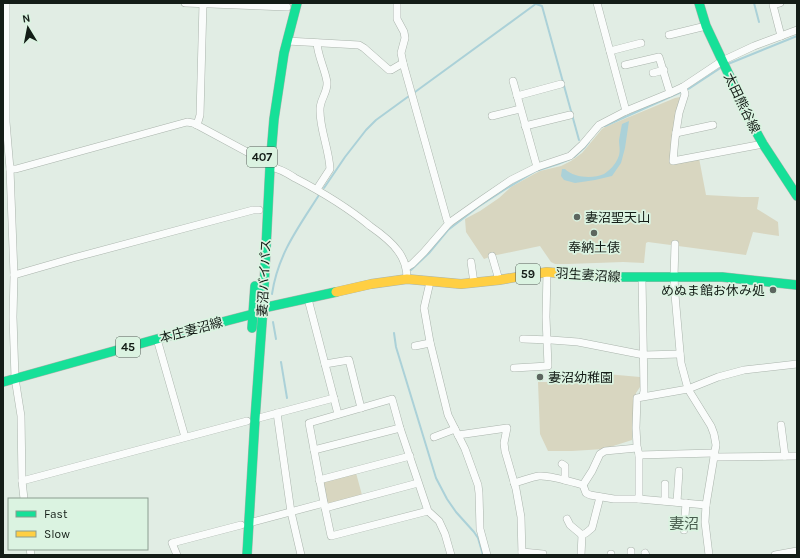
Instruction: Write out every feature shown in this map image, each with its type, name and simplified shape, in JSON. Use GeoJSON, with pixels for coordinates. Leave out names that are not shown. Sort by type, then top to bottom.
{"type":"FeatureCollection","features":[{"type":"Feature","properties":{"kind":"main road","name":"妻沼バイパス"},"geometry":{"type":"LineString","coordinates":[[247,555],[245,524],[251,420],[263,308],[270,167],[274,119],[284,54],[297,3]]}},
{"type":"Feature","properties":{"kind":"main road","name":"太田熊谷線"},"geometry":{"type":"LineString","coordinates":[[699,3],[706,26],[747,114],[763,144],[797,195]]}},
{"type":"Feature","properties":{"kind":"main road","name":"妻沼バイパス"},"geometry":{"type":"LineString","coordinates":[[258,239],[262,160],[270,93],[278,43],[288,5]]}},
{"type":"Feature","properties":{"kind":"main road","name":"羽生妻沼線"},"geometry":{"type":"LineString","coordinates":[[263,308],[396,280],[407,279],[461,284],[499,280],[525,274],[547,272],[602,277],[722,277],[797,285]]}},
{"type":"Feature","properties":{"kind":"main road","name":"妻沼バイパス"},"geometry":{"type":"LineString","coordinates":[[252,337],[255,276]]}},
{"type":"Feature","properties":{"kind":"main road","name":"本庄妻沼線"},"geometry":{"type":"LineString","coordinates":[[3,382],[253,314],[263,308]]}},
{"type":"Feature","properties":{"kind":"main road","name":"妻沼バイパス"},"geometry":{"type":"LineString","coordinates":[[250,360],[251,420]]}},
{"type":"Feature","properties":{"kind":"main road","name":"妻沼バイパス"},"geometry":{"type":"LineString","coordinates":[[239,555],[245,524]]}},
{"type":"Feature","properties":{"kind":"street"},"geometry":{"type":"LineString","coordinates":[[6,3],[6,122],[10,169],[14,275],[13,317],[15,378],[21,416],[22,480],[24,498]]}},
{"type":"Feature","properties":{"kind":"street"},"geometry":{"type":"LineString","coordinates":[[185,3],[288,5]]}},
{"type":"Feature","properties":{"kind":"street"},"geometry":{"type":"LineString","coordinates":[[197,125],[200,115],[203,3]]}},
{"type":"Feature","properties":{"kind":"street"},"geometry":{"type":"LineString","coordinates":[[397,3],[397,19],[404,32],[401,53],[403,63],[449,223]]}},
{"type":"Feature","properties":{"kind":"street"},"geometry":{"type":"LineString","coordinates":[[597,3],[626,111]]}},
{"type":"Feature","properties":{"kind":"street"},"geometry":{"type":"LineString","coordinates":[[780,3],[773,5],[781,36]]}},
{"type":"Feature","properties":{"kind":"street"},"geometry":{"type":"LineString","coordinates":[[669,35],[706,26]]}},
{"type":"Feature","properties":{"kind":"street"},"geometry":{"type":"LineString","coordinates":[[407,267],[424,252],[449,223],[511,180],[536,167],[570,156],[582,145],[599,125],[626,111],[670,93],[684,90],[722,61],[754,46],[797,30]]}},
{"type":"Feature","properties":{"kind":"street"},"geometry":{"type":"LineString","coordinates":[[287,41],[358,45],[364,48],[389,70],[403,63]]}},
{"type":"Feature","properties":{"kind":"street"},"geometry":{"type":"LineString","coordinates":[[317,43],[327,84],[327,89],[321,101],[320,112],[330,169],[317,189]]}},
{"type":"Feature","properties":{"kind":"street"},"geometry":{"type":"LineString","coordinates":[[610,51],[641,43]]}},
{"type":"Feature","properties":{"kind":"street"},"geometry":{"type":"LineString","coordinates":[[625,65],[659,57],[670,93]]}},
{"type":"Feature","properties":{"kind":"street"},"geometry":{"type":"LineString","coordinates":[[653,73],[664,70]]}},
{"type":"Feature","properties":{"kind":"street"},"geometry":{"type":"LineString","coordinates":[[513,81],[536,167]]}},
{"type":"Feature","properties":{"kind":"street"},"geometry":{"type":"LineString","coordinates":[[517,96],[561,84]]}},
{"type":"Feature","properties":{"kind":"street"},"geometry":{"type":"LineString","coordinates":[[684,90],[679,113],[673,162],[763,144]]}},
{"type":"Feature","properties":{"kind":"street"},"geometry":{"type":"LineString","coordinates":[[492,116],[520,109]]}},
{"type":"Feature","properties":{"kind":"street"},"geometry":{"type":"LineString","coordinates":[[525,126],[570,115]]}},
{"type":"Feature","properties":{"kind":"street"},"geometry":{"type":"LineString","coordinates":[[10,169],[16,169],[188,122],[197,125],[262,160]]}},
{"type":"Feature","properties":{"kind":"street"},"geometry":{"type":"LineString","coordinates":[[676,133],[713,125]]}},
{"type":"Feature","properties":{"kind":"street"},"geometry":{"type":"LineString","coordinates":[[270,167],[317,189],[345,207],[385,237],[398,250],[407,267],[407,279]]}},
{"type":"Feature","properties":{"kind":"street"},"geometry":{"type":"LineString","coordinates":[[14,275],[245,212],[259,210]]}},
{"type":"Feature","properties":{"kind":"street"},"geometry":{"type":"LineString","coordinates":[[675,244],[674,277],[680,354],[688,389],[710,426],[714,434],[716,445],[706,505],[705,522],[709,555]]}},
{"type":"Feature","properties":{"kind":"street"},"geometry":{"type":"LineString","coordinates":[[492,256],[499,280]]}},
{"type":"Feature","properties":{"kind":"street"},"geometry":{"type":"LineString","coordinates":[[471,262],[474,283]]}},
{"type":"Feature","properties":{"kind":"street"},"geometry":{"type":"LineString","coordinates":[[514,368],[548,366],[546,317],[547,272]]}},
{"type":"Feature","properties":{"kind":"street"},"geometry":{"type":"LineString","coordinates":[[642,278],[644,355],[643,396]]}},
{"type":"Feature","properties":{"kind":"street"},"geometry":{"type":"LineString","coordinates":[[430,282],[424,308],[430,343],[448,415],[465,449],[478,484],[480,529],[487,555]]}},
{"type":"Feature","properties":{"kind":"street"},"geometry":{"type":"LineString","coordinates":[[308,299],[338,414]]}},
{"type":"Feature","properties":{"kind":"street"},"geometry":{"type":"LineString","coordinates":[[420,327],[427,328]]}},
{"type":"Feature","properties":{"kind":"street"},"geometry":{"type":"LineString","coordinates":[[157,339],[185,437]]}},
{"type":"Feature","properties":{"kind":"street"},"geometry":{"type":"LineString","coordinates":[[523,339],[578,342],[644,355],[680,354]]}},
{"type":"Feature","properties":{"kind":"street"},"geometry":{"type":"LineString","coordinates":[[415,346],[430,343]]}},
{"type":"Feature","properties":{"kind":"street"},"geometry":{"type":"LineString","coordinates":[[325,364],[348,360],[360,408]]}},
{"type":"Feature","properties":{"kind":"street"},"geometry":{"type":"LineString","coordinates":[[639,499],[640,455],[637,448],[636,428],[638,398],[688,389],[729,373],[797,364]]}},
{"type":"Feature","properties":{"kind":"street"},"geometry":{"type":"LineString","coordinates":[[22,480],[334,398]]}},
{"type":"Feature","properties":{"kind":"street"},"geometry":{"type":"LineString","coordinates":[[428,511],[331,536],[309,423],[392,400],[428,511],[439,521],[445,534],[451,555]]}},
{"type":"Feature","properties":{"kind":"street"},"geometry":{"type":"LineString","coordinates":[[277,413],[291,512],[301,555]]}},
{"type":"Feature","properties":{"kind":"street"},"geometry":{"type":"LineString","coordinates":[[781,425],[784,456]]}},
{"type":"Feature","properties":{"kind":"street"},"geometry":{"type":"LineString","coordinates":[[314,450],[400,428]]}},
{"type":"Feature","properties":{"kind":"street"},"geometry":{"type":"LineString","coordinates":[[434,437],[456,432],[507,428],[504,443],[521,517],[522,554],[543,554]]}},
{"type":"Feature","properties":{"kind":"street"},"geometry":{"type":"LineString","coordinates":[[583,485],[600,454],[605,451],[637,448]]}},
{"type":"Feature","properties":{"kind":"street"},"geometry":{"type":"LineString","coordinates":[[640,455],[797,456]]}},
{"type":"Feature","properties":{"kind":"street"},"geometry":{"type":"LineString","coordinates":[[319,480],[410,456]]}},
{"type":"Feature","properties":{"kind":"street"},"geometry":{"type":"LineString","coordinates":[[562,464],[565,466],[565,480]]}},
{"type":"Feature","properties":{"kind":"street"},"geometry":{"type":"LineString","coordinates":[[677,502],[679,471]]}},
{"type":"Feature","properties":{"kind":"street"},"geometry":{"type":"LineString","coordinates":[[514,483],[543,476],[583,485]]}},
{"type":"Feature","properties":{"kind":"street"},"geometry":{"type":"LineString","coordinates":[[176,555],[172,543],[291,512],[324,506],[418,482]]}},
{"type":"Feature","properties":{"kind":"street"},"geometry":{"type":"LineString","coordinates":[[665,484],[665,502]]}},
{"type":"Feature","properties":{"kind":"street"},"geometry":{"type":"LineString","coordinates":[[583,485],[586,493],[590,495],[614,499],[639,499],[706,505]]}},
{"type":"Feature","properties":{"kind":"street"},"geometry":{"type":"LineString","coordinates":[[582,535],[592,528],[600,496]]}},
{"type":"Feature","properties":{"kind":"street"},"geometry":{"type":"LineString","coordinates":[[684,530],[686,503]]}},
{"type":"Feature","properties":{"kind":"street"},"geometry":{"type":"LineString","coordinates":[[567,518],[570,525],[582,535]]}},
{"type":"Feature","properties":{"kind":"street"},"geometry":{"type":"LineString","coordinates":[[581,555],[582,535]]}},
{"type":"Feature","properties":{"kind":"street"},"geometry":{"type":"LineString","coordinates":[[775,555],[797,551],[797,553]]}},
{"type":"Feature","properties":{"kind":"shaded area"},"geometry":{"type":"Polygon","coordinates":[[[680,97],[672,136],[671,163],[699,158],[706,195],[759,197],[757,209],[778,222],[779,236],[753,232],[746,255],[648,242],[646,243],[644,263],[623,262],[555,264],[551,262],[540,246],[484,259],[466,232],[465,219],[499,198],[511,187],[534,174],[561,166],[571,161],[582,153],[605,127],[680,97]]]}},
{"type":"Feature","properties":{"kind":"shaded area"},"geometry":{"type":"Polygon","coordinates":[[[584,372],[640,377],[640,387],[636,393],[632,440],[604,449],[548,451],[540,434],[538,382],[583,382],[584,372]]]}},
{"type":"Feature","properties":{"kind":"shaded area"},"geometry":{"type":"Polygon","coordinates":[[[356,473],[362,495],[327,505],[323,481],[356,473]]]}},
{"type":"Feature","properties":{"kind":"water"},"geometry":{"type":"Polygon","coordinates":[[[629,121],[621,163],[612,176],[575,183],[564,180],[561,176],[562,169],[565,169],[578,176],[595,177],[604,174],[610,169],[619,156],[619,140],[622,124],[629,121]]]}},
{"type":"Feature","properties":{"kind":"waterway"},"geometry":{"type":"LineString","coordinates":[[415,92],[537,3]]}},
{"type":"Feature","properties":{"kind":"waterway"},"geometry":{"type":"LineString","coordinates":[[754,3],[759,22]]}},
{"type":"Feature","properties":{"kind":"waterway"},"geometry":{"type":"LineString","coordinates":[[536,4],[542,6],[579,140]]}},
{"type":"Feature","properties":{"kind":"waterway"},"geometry":{"type":"LineString","coordinates":[[728,64],[797,36]]}},
{"type":"Feature","properties":{"kind":"waterway"},"geometry":{"type":"LineString","coordinates":[[605,126],[690,88],[722,67]]}},
{"type":"Feature","properties":{"kind":"waterway"},"geometry":{"type":"LineString","coordinates":[[324,188],[366,130],[376,120],[409,96]]}},
{"type":"Feature","properties":{"kind":"waterway"},"geometry":{"type":"LineString","coordinates":[[574,157],[589,142]]}},
{"type":"Feature","properties":{"kind":"waterway"},"geometry":{"type":"LineString","coordinates":[[411,270],[429,253],[448,230],[478,207],[536,171],[570,159]]}},
{"type":"Feature","properties":{"kind":"waterway"},"geometry":{"type":"LineString","coordinates":[[272,294],[279,266],[284,254],[296,230],[319,195]]}},
{"type":"Feature","properties":{"kind":"waterway"},"geometry":{"type":"LineString","coordinates":[[273,322],[276,339]]}},
{"type":"Feature","properties":{"kind":"waterway"},"geometry":{"type":"LineString","coordinates":[[394,333],[396,347],[436,478],[456,512],[478,538],[483,555]]}},
{"type":"Feature","properties":{"kind":"waterway"},"geometry":{"type":"LineString","coordinates":[[281,362],[287,398]]}},
{"type":"Feature","properties":{"kind":"traffic: fast"},"geometry":{"type":"LineString","coordinates":[[247,555],[274,119],[284,53],[297,3]]}},
{"type":"Feature","properties":{"kind":"traffic: fast"},"geometry":{"type":"LineString","coordinates":[[699,3],[706,26],[753,126],[797,196]]}},
{"type":"Feature","properties":{"kind":"traffic: fast"},"geometry":{"type":"LineString","coordinates":[[598,277],[722,277],[797,285]]}},
{"type":"Feature","properties":{"kind":"traffic: fast"},"geometry":{"type":"LineString","coordinates":[[252,328],[255,286]]}},
{"type":"Feature","properties":{"kind":"traffic: fast"},"geometry":{"type":"LineString","coordinates":[[3,382],[253,314],[263,308],[336,292]]}},
{"type":"Feature","properties":{"kind":"traffic: slow"},"geometry":{"type":"LineString","coordinates":[[336,292],[371,284],[407,279],[461,284],[499,280],[547,272],[598,277]]}},
{"type":"Feature","properties":{"kind":"place","name":"妻沼聖天山"},"geometry":{"type":"Point","coordinates":[577,217]}},
{"type":"Feature","properties":{"kind":"place","name":"奉納土俵"},"geometry":{"type":"Point","coordinates":[594,233]}},
{"type":"Feature","properties":{"kind":"place","name":"めぬま館お休み処"},"geometry":{"type":"Point","coordinates":[773,290]}},
{"type":"Feature","properties":{"kind":"place","name":"妻沼幼稚園"},"geometry":{"type":"Point","coordinates":[540,377]}},
{"type":"Feature","properties":{"kind":"district","name":"妻沼"},"geometry":{"type":"Point","coordinates":[684,524]}}]}
